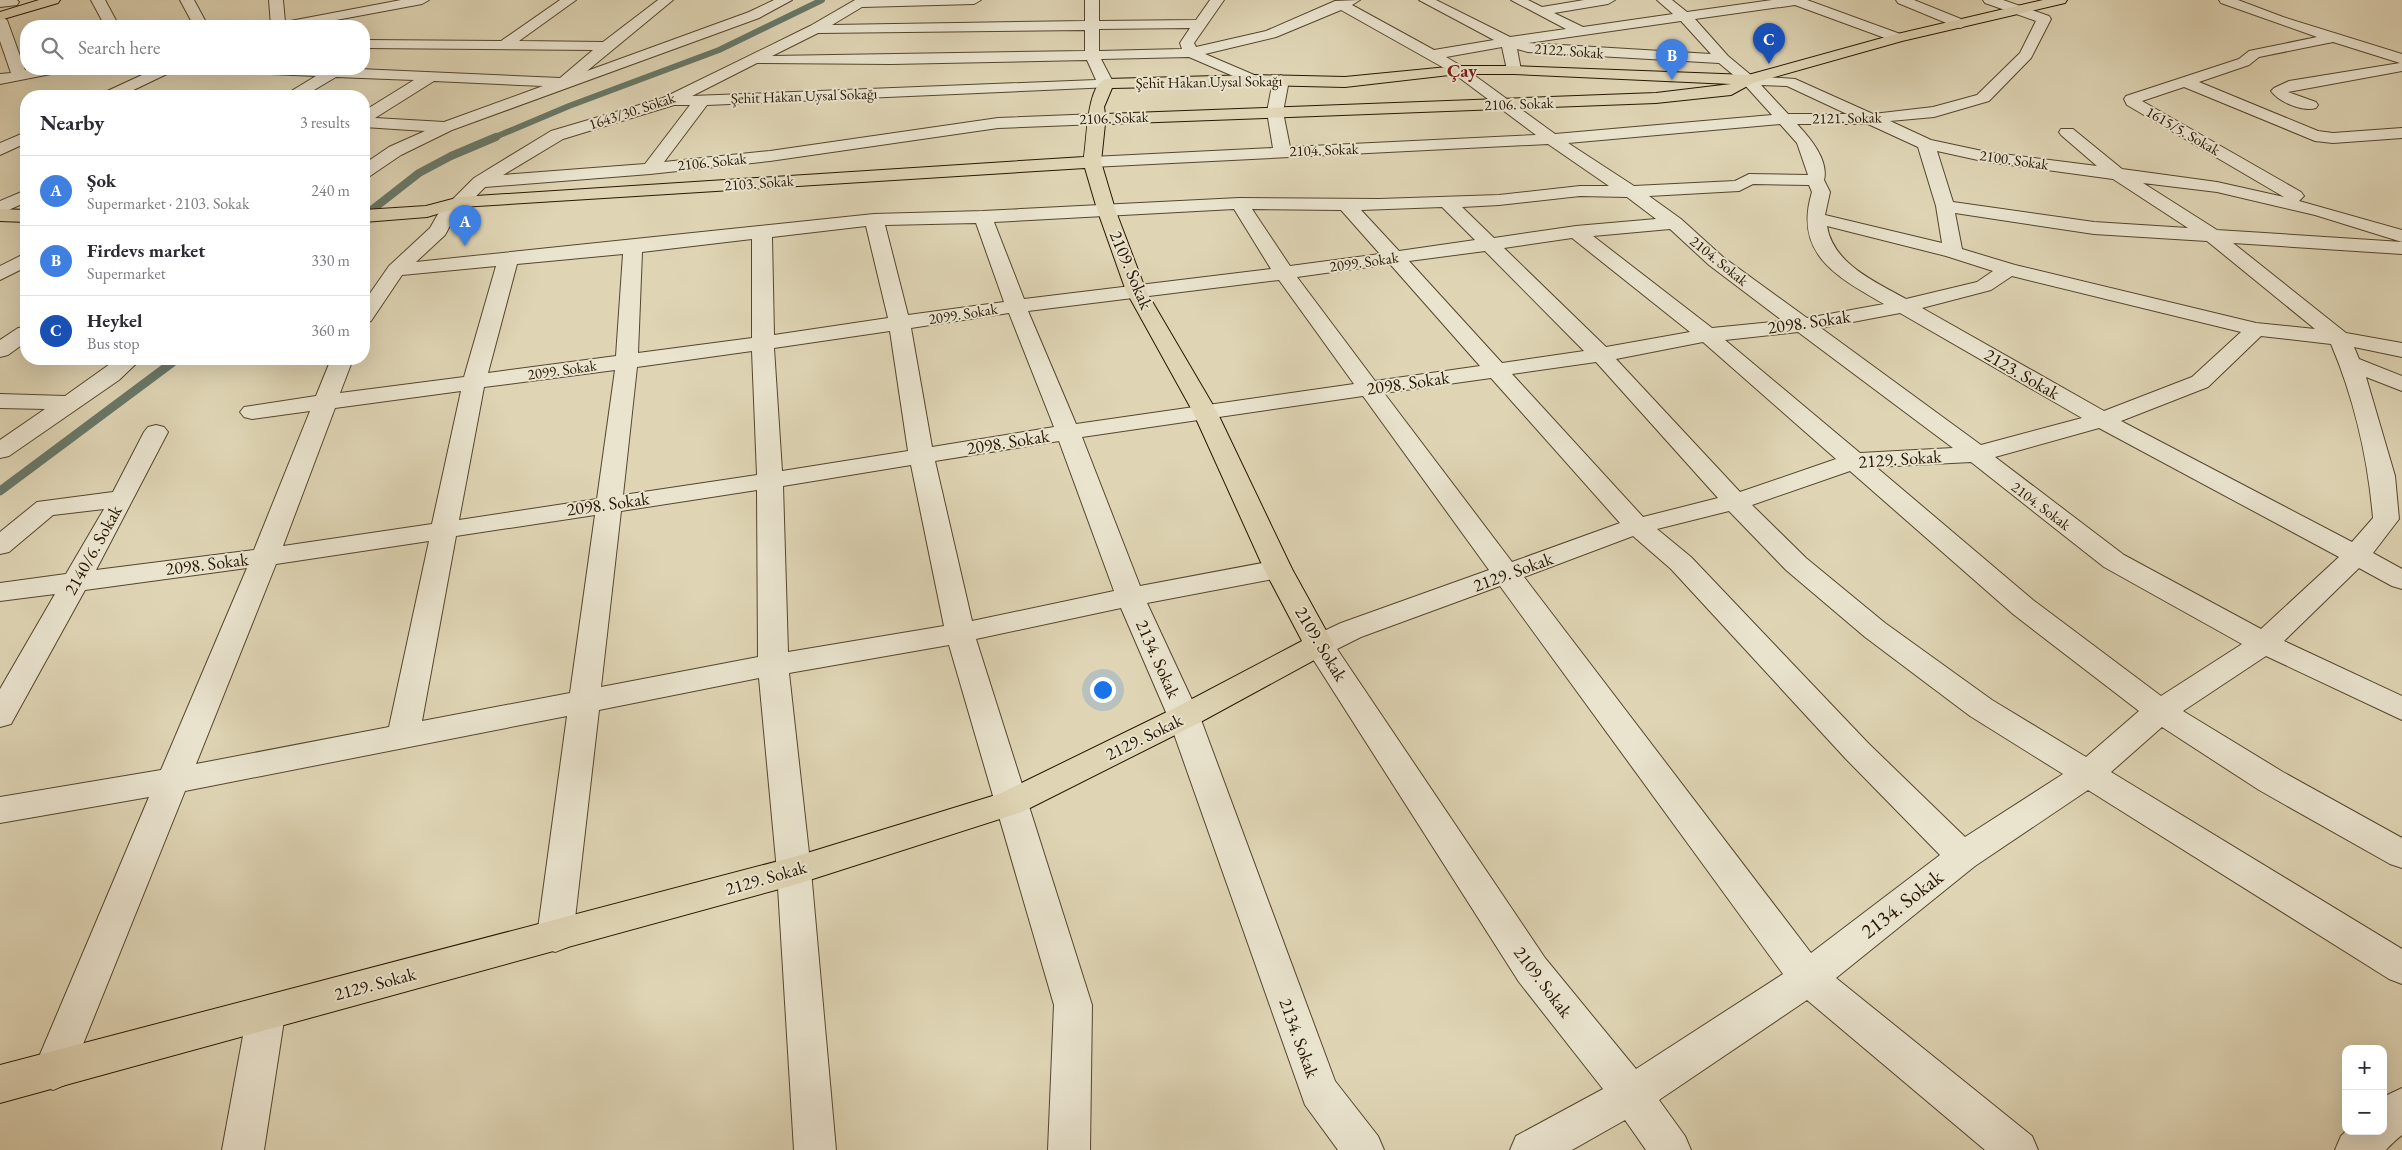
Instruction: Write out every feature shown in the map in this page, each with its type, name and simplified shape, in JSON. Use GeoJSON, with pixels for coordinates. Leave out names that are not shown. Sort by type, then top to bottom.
{"type":"FeatureCollection","features":[{"type":"Feature","properties":{"kind":"main road"},"geometry":{"type":"LineString","coordinates":[[0,16],[53,0]]}},
{"type":"Feature","properties":{"kind":"main road"},"geometry":{"type":"LineString","coordinates":[[1748,80],[1898,38],[2060,0]]}},
{"type":"Feature","properties":{"kind":"main road","name":"Şehit Hakan Uysal Sokağı"},"geometry":{"type":"LineString","coordinates":[[1106,84],[1254,80],[1345,82],[1458,70],[1514,70],[1748,80]]}},
{"type":"Feature","properties":{"kind":"main road","name":"2106. Sokak"},"geometry":{"type":"LineString","coordinates":[[1098,119],[1656,98],[1731,90],[1748,80]]}},
{"type":"Feature","properties":{"kind":"main road","name":"2109. Sokak"},"geometry":{"type":"LineString","coordinates":[[1106,84],[1096,107],[1098,119],[1092,162],[1106,210],[1136,291],[1205,412],[1278,569],[1319,645]]}},
{"type":"Feature","properties":{"kind":"main road","name":"2103. Sokak"},"geometry":{"type":"LineString","coordinates":[[370,216],[427,211],[460,202],[1092,162]]}},
{"type":"Feature","properties":{"kind":"main road"},"geometry":{"type":"LineString","coordinates":[[0,215],[20,216]]}},
{"type":"Feature","properties":{"kind":"main road","name":"2129. Sokak"},"geometry":{"type":"LineString","coordinates":[[0,1084],[794,871],[1010,803],[1184,717],[1319,645]]}},
{"type":"Feature","properties":{"kind":"street"},"geometry":{"type":"LineString","coordinates":[[98,0],[109,20]]}},
{"type":"Feature","properties":{"kind":"street"},"geometry":{"type":"LineString","coordinates":[[187,0],[198,20]]}},
{"type":"Feature","properties":{"kind":"street"},"geometry":{"type":"LineString","coordinates":[[276,0],[278,20]]}},
{"type":"Feature","properties":{"kind":"street"},"geometry":{"type":"LineString","coordinates":[[315,20],[422,0]]}},
{"type":"Feature","properties":{"kind":"street"},"geometry":{"type":"LineString","coordinates":[[414,16],[438,0]]}},
{"type":"Feature","properties":{"kind":"street"},"geometry":{"type":"LineString","coordinates":[[504,45],[570,0]]}},
{"type":"Feature","properties":{"kind":"street"},"geometry":{"type":"LineString","coordinates":[[370,73],[564,83],[606,46],[666,0]]}},
{"type":"Feature","properties":{"kind":"street"},"geometry":{"type":"LineString","coordinates":[[370,168],[395,151],[446,127],[514,104],[564,83],[754,15],[785,0]]}},
{"type":"Feature","properties":{"kind":"street"},"geometry":{"type":"LineString","coordinates":[[862,1],[926,3],[974,0]]}},
{"type":"Feature","properties":{"kind":"street"},"geometry":{"type":"LineString","coordinates":[[1092,0],[1092,55],[1106,84]]}},
{"type":"Feature","properties":{"kind":"street"},"geometry":{"type":"LineString","coordinates":[[1217,0],[1187,43],[1191,53],[1254,80]]}},
{"type":"Feature","properties":{"kind":"street","name":"2122. Sokak"},"geometry":{"type":"LineString","coordinates":[[1426,0],[1508,42],[1528,48],[1723,59]]}},
{"type":"Feature","properties":{"kind":"street"},"geometry":{"type":"LineString","coordinates":[[1518,0],[1582,32]]}},
{"type":"Feature","properties":{"kind":"street"},"geometry":{"type":"LineString","coordinates":[[1542,11],[1604,0]]}},
{"type":"Feature","properties":{"kind":"street"},"geometry":{"type":"LineString","coordinates":[[1664,0],[1686,18],[1723,59],[1748,80]]}},
{"type":"Feature","properties":{"kind":"street"},"geometry":{"type":"LineString","coordinates":[[1432,55],[1508,42],[1686,18],[1797,0],[1898,38]]}},
{"type":"Feature","properties":{"kind":"street"},"geometry":{"type":"LineString","coordinates":[[1903,0],[1961,24]]}},
{"type":"Feature","properties":{"kind":"street","name":"2121. Sokak"},"geometry":{"type":"LineString","coordinates":[[1552,139],[1784,119],[1868,119],[1934,112],[1983,98],[2026,55],[2044,19],[1990,0]]}},
{"type":"Feature","properties":{"kind":"street","name":"1615/5. Sokak"},"geometry":{"type":"LineString","coordinates":[[2226,0],[2332,38],[2402,59]]}},
{"type":"Feature","properties":{"kind":"street","name":"1643/30. Sokak"},"geometry":{"type":"LineString","coordinates":[[370,308],[396,270],[438,231],[444,218],[480,182],[557,135],[669,101],[749,60],[815,30],[862,1]]}},
{"type":"Feature","properties":{"kind":"street"},"geometry":{"type":"LineString","coordinates":[[749,60],[1191,53],[1271,34],[1346,2],[1458,70],[1552,139]]}},
{"type":"Feature","properties":{"kind":"street"},"geometry":{"type":"LineString","coordinates":[[0,20],[20,75],[0,79]]}},
{"type":"Feature","properties":{"kind":"street"},"geometry":{"type":"LineString","coordinates":[[815,30],[1200,24]]}},
{"type":"Feature","properties":{"kind":"street"},"geometry":{"type":"LineString","coordinates":[[370,46],[399,28]]}},
{"type":"Feature","properties":{"kind":"street","name":"1615/5. Sokak"},"geometry":{"type":"LineString","coordinates":[[2332,38],[2254,54],[2244,62],[2132,99],[2133,102],[2320,211],[2402,219]]}},
{"type":"Feature","properties":{"kind":"street"},"geometry":{"type":"LineString","coordinates":[[1508,42],[1514,70]]}},
{"type":"Feature","properties":{"kind":"street"},"geometry":{"type":"LineString","coordinates":[[370,47],[606,46]]}},
{"type":"Feature","properties":{"kind":"street"},"geometry":{"type":"LineString","coordinates":[[2310,105],[2283,96],[2279,91],[2289,86],[2402,66]]}},
{"type":"Feature","properties":{"kind":"street"},"geometry":{"type":"LineString","coordinates":[[122,90],[153,75]]}},
{"type":"Feature","properties":{"kind":"street"},"geometry":{"type":"LineString","coordinates":[[304,90],[329,75]]}},
{"type":"Feature","properties":{"kind":"street"},"geometry":{"type":"LineString","coordinates":[[370,114],[431,76]]}},
{"type":"Feature","properties":{"kind":"street"},"geometry":{"type":"LineString","coordinates":[[1281,80],[1276,112],[1282,151]]}},
{"type":"Feature","properties":{"kind":"street","name":"2100. Sokak"},"geometry":{"type":"LineString","coordinates":[[1748,80],[1790,82],[1926,144],[1987,158],[2217,187],[2320,211],[2402,236]]}},
{"type":"Feature","properties":{"kind":"street","name":"2123. Sokak"},"geometry":{"type":"LineString","coordinates":[[1748,80],[1805,142],[1817,172],[1815,180],[1821,192],[1815,212],[1819,236],[1828,256],[1861,282],[2102,420],[2402,580]]}},
{"type":"Feature","properties":{"kind":"street"},"geometry":{"type":"LineString","coordinates":[[2186,82],[2315,136],[2333,138],[2402,133]]}},
{"type":"Feature","properties":{"kind":"street","name":"Şehit Hakan Uysal Sokağı"},"geometry":{"type":"LineString","coordinates":[[669,101],[1106,84]]}},
{"type":"Feature","properties":{"kind":"street"},"geometry":{"type":"LineString","coordinates":[[650,168],[702,100]]}},
{"type":"Feature","properties":{"kind":"street","name":"2106. Sokak"},"geometry":{"type":"LineString","coordinates":[[480,182],[650,168],[859,144],[998,123],[1098,119]]}},
{"type":"Feature","properties":{"kind":"street"},"geometry":{"type":"LineString","coordinates":[[370,122],[446,127]]}},
{"type":"Feature","properties":{"kind":"street"},"geometry":{"type":"LineString","coordinates":[[9,128],[20,129]]}},
{"type":"Feature","properties":{"kind":"street"},"geometry":{"type":"LineString","coordinates":[[2067,132],[2116,173],[2214,237],[2339,338]]}},
{"type":"Feature","properties":{"kind":"street","name":"2104. Sokak"},"geometry":{"type":"LineString","coordinates":[[1092,162],[1552,139],[1674,223],[1716,261],[1977,454],[2002,476],[2114,561],[2264,644],[2402,709]]}},
{"type":"Feature","properties":{"kind":"street"},"geometry":{"type":"LineString","coordinates":[[0,150],[20,140]]}},
{"type":"Feature","properties":{"kind":"street"},"geometry":{"type":"LineString","coordinates":[[1926,144],[1945,206],[1952,252]]}},
{"type":"Feature","properties":{"kind":"street"},"geometry":{"type":"LineString","coordinates":[[396,270],[633,247],[874,220],[982,217],[1239,203],[1288,205],[1498,200],[1580,191],[1631,192],[1738,186],[1749,179],[1815,180]]}},
{"type":"Feature","properties":{"kind":"street"},"geometry":{"type":"LineString","coordinates":[[0,208],[20,198]]}},
{"type":"Feature","properties":{"kind":"street"},"geometry":{"type":"LineString","coordinates":[[1446,201],[1601,355],[1735,502],[1796,564],[1875,630],[1981,708],[2402,968]]}},
{"type":"Feature","properties":{"kind":"street"},"geometry":{"type":"LineString","coordinates":[[1239,203],[1284,273],[1369,389],[1808,978],[2017,1150]]}},
{"type":"Feature","properties":{"kind":"street"},"geometry":{"type":"LineString","coordinates":[[1346,204],[1637,526],[1682,563],[1857,751],[1964,856]]}},
{"type":"Feature","properties":{"kind":"street"},"geometry":{"type":"LineString","coordinates":[[1945,206],[2094,228],[2402,248]]}},
{"type":"Feature","properties":{"kind":"street","name":"2134. Sokak"},"geometry":{"type":"LineString","coordinates":[[982,217],[1068,432],[1130,596],[1184,717],[1318,1092],[1363,1150]]}},
{"type":"Feature","properties":{"kind":"street"},"geometry":{"type":"LineString","coordinates":[[1816,218],[1952,252],[2009,269],[2256,329],[2339,338],[2402,350]]}},
{"type":"Feature","properties":{"kind":"street"},"geometry":{"type":"LineString","coordinates":[[874,220],[900,324],[921,456],[960,633],[1010,803],[1073,1005],[1069,1150]]}},
{"type":"Feature","properties":{"kind":"street","name":"2099. Sokak"},"geometry":{"type":"LineString","coordinates":[[252,412],[900,324],[1016,306],[1284,273],[1576,232],[1674,223]]}},
{"type":"Feature","properties":{"kind":"street"},"geometry":{"type":"LineString","coordinates":[[1576,232],[1707,335],[2023,608],[2160,712],[2271,781],[2402,854]]}},
{"type":"Feature","properties":{"kind":"street"},"geometry":{"type":"LineString","coordinates":[[762,233],[763,343],[770,481],[774,665],[794,871],[815,1150]]}},
{"type":"Feature","properties":{"kind":"street"},"geometry":{"type":"LineString","coordinates":[[555,936],[586,701],[608,504],[627,361],[633,247]]}},
{"type":"Feature","properties":{"kind":"street"},"geometry":{"type":"LineString","coordinates":[[403,736],[474,382],[508,260]]}},
{"type":"Feature","properties":{"kind":"street"},"geometry":{"type":"LineString","coordinates":[[0,274],[20,262]]}},
{"type":"Feature","properties":{"kind":"street","name":"2098. Sokak"},"geometry":{"type":"LineString","coordinates":[[0,592],[265,557],[770,481],[1068,432],[1601,355],[1707,335],[1805,325],[1905,306],[1984,286],[2009,269]]}},
{"type":"Feature","properties":{"kind":"street","name":"2129. Sokak"},"geometry":{"type":"LineString","coordinates":[[1319,645],[1351,630],[1508,575],[1637,526],[1735,502],[1854,461],[1977,454],[2102,420],[2200,382],[2256,329]]}},
{"type":"Feature","properties":{"kind":"street"},"geometry":{"type":"LineString","coordinates":[[0,350],[20,338]]}},
{"type":"Feature","properties":{"kind":"street","name":"2134. Sokak"},"geometry":{"type":"LineString","coordinates":[[1531,1150],[1632,1096],[1808,978],[1964,856],[2087,775],[2160,712],[2264,644],[2355,556],[2386,519],[2382,476],[2350,363],[2339,338]]}},
{"type":"Feature","properties":{"kind":"street"},"geometry":{"type":"LineString","coordinates":[[2350,363],[2402,384]]}},
{"type":"Feature","properties":{"kind":"street"},"geometry":{"type":"LineString","coordinates":[[0,451],[123,365]]}},
{"type":"Feature","properties":{"kind":"street"},"geometry":{"type":"LineString","coordinates":[[53,1071],[265,557],[323,403],[339,365]]}},
{"type":"Feature","properties":{"kind":"street"},"geometry":{"type":"LineString","coordinates":[[0,401],[68,403]]}},
{"type":"Feature","properties":{"kind":"street"},"geometry":{"type":"LineString","coordinates":[[122,500],[156,432]]}},
{"type":"Feature","properties":{"kind":"street","name":"2140/6. Sokak"},"geometry":{"type":"LineString","coordinates":[[0,546],[46,508],[122,500]]}},
{"type":"Feature","properties":{"kind":"street","name":"2140/6. Sokak"},"geometry":{"type":"LineString","coordinates":[[0,716],[122,500]]}},
{"type":"Feature","properties":{"kind":"street"},"geometry":{"type":"LineString","coordinates":[[0,810],[171,781],[774,665],[960,633],[1130,596],[1278,569]]}},
{"type":"Feature","properties":{"kind":"street","name":"2109. Sokak"},"geometry":{"type":"LineString","coordinates":[[1319,645],[1532,970],[1632,1096],[1670,1150]]}},
{"type":"Feature","properties":{"kind":"street"},"geometry":{"type":"LineString","coordinates":[[243,1150],[266,1014]]}},
{"type":"Feature","properties":{"kind":"street"},"geometry":{"type":"LineString","coordinates":[[2387,1121],[2402,1107]]}},
{"type":"Feature","properties":{"kind":"street"},"geometry":{"type":"LineString","coordinates":[[2356,1150],[2372,1135]]}},
{"type":"Feature","properties":{"kind":"waterway"},"geometry":{"type":"LineString","coordinates":[[493,138],[569,106],[719,50],[822,0]]}},
{"type":"Feature","properties":{"kind":"waterway"},"geometry":{"type":"LineString","coordinates":[[370,211],[419,173],[451,156],[496,137]]}},
{"type":"Feature","properties":{"kind":"waterway"},"geometry":{"type":"LineString","coordinates":[[0,491],[169,365]]}},
{"type":"Feature","properties":{"kind":"place","name":"Heykel"},"geometry":{"type":"Point","coordinates":[1769,64]}},
{"type":"Feature","properties":{"kind":"place","name":"Firdevs market"},"geometry":{"type":"Point","coordinates":[1672,80]}},
{"type":"Feature","properties":{"kind":"place","name":"Şok"},"geometry":{"type":"Point","coordinates":[465,246]}},
{"type":"Feature","properties":{"kind":"district","name":"Çay"},"geometry":{"type":"Point","coordinates":[1462,70]}}]}
